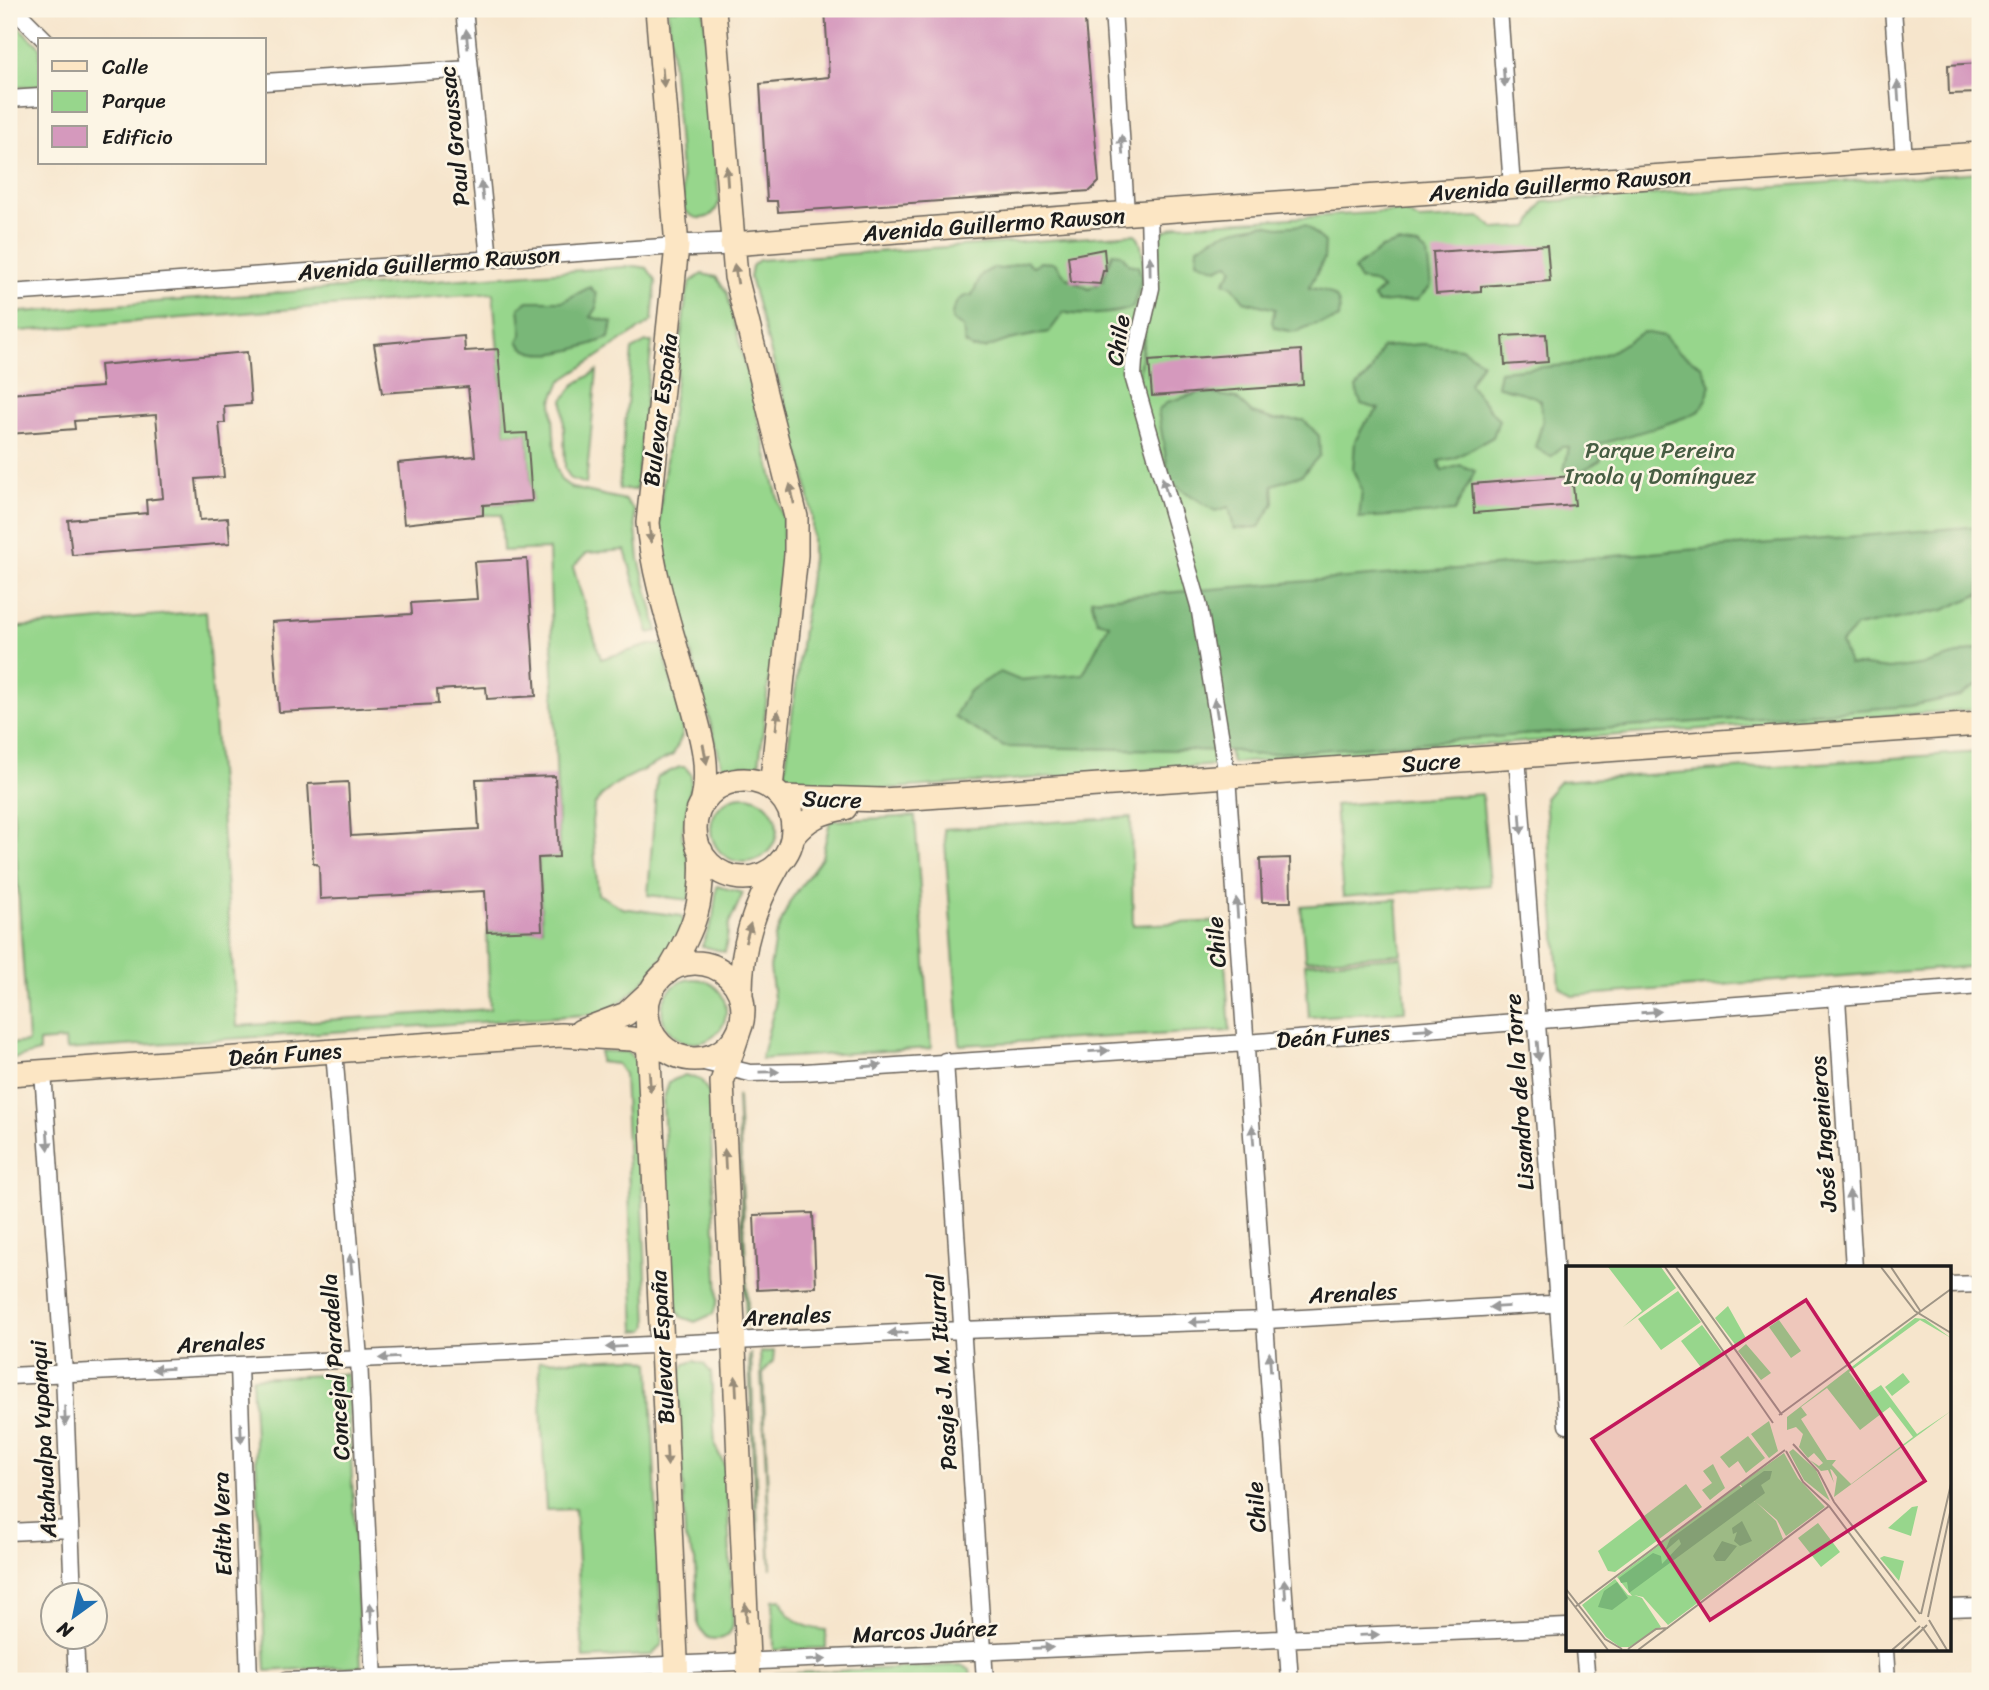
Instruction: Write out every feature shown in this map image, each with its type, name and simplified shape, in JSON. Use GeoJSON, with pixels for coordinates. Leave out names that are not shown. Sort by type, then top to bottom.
{"type":"FeatureCollection","features":[{"type":"Feature","properties":{"kind":"main road","name":"Bulevar España"},"geometry":{"type":"LineString","coordinates":[[657,9],[677,246],[649,523],[653,562],[704,748],[708,783],[702,804]]}},
{"type":"Feature","properties":{"kind":"main road"},"geometry":{"type":"LineString","coordinates":[[714,9],[736,277],[796,517],[796,555],[776,793],[793,822],[793,836],[788,851],[764,890],[747,935],[740,970],[740,1028],[722,1082],[749,1672]]}},
{"type":"Feature","properties":{"kind":"main road","name":"Avenida Guillermo Rawson"},"geometry":{"type":"LineString","coordinates":[[732,244],[1126,213],[1980,154]]}},
{"type":"Feature","properties":{"kind":"main road","name":"Sucre"},"geometry":{"type":"LineString","coordinates":[[776,793],[883,800],[1980,724]]}},
{"type":"Feature","properties":{"kind":"main road"},"geometry":{"type":"LineString","coordinates":[[660,981],[693,928],[700,910],[701,851],[696,835],[696,819],[702,804],[720,786],[733,781],[746,780],[776,793]]}},
{"type":"Feature","properties":{"kind":"main road","name":"Sucre"},"geometry":{"type":"LineString","coordinates":[[793,836],[804,822],[819,814],[883,800]]}},
{"type":"Feature","properties":{"kind":"main road"},"geometry":{"type":"LineString","coordinates":[[701,851],[722,872],[736,877],[766,873],[779,864]]}},
{"type":"Feature","properties":{"kind":"main road"},"geometry":{"type":"LineString","coordinates":[[660,981],[689,964],[712,967],[731,980],[741,1000]]}},
{"type":"Feature","properties":{"kind":"main road","name":"Bulevar España"},"geometry":{"type":"LineString","coordinates":[[660,981],[647,1014],[668,1051],[662,1345],[676,1673]]}},
{"type":"Feature","properties":{"kind":"main road","name":"Deán Funes"},"geometry":{"type":"LineString","coordinates":[[9,1074],[561,1035],[612,1022],[626,1014],[660,981]]}},
{"type":"Feature","properties":{"kind":"main road"},"geometry":{"type":"LineString","coordinates":[[668,1051],[716,1054],[728,1046],[740,1028]]}},
{"type":"Feature","properties":{"kind":"main road","name":"Deán Funes"},"geometry":{"type":"LineString","coordinates":[[561,1035],[668,1051]]}},
{"type":"Feature","properties":{"kind":"street"},"geometry":{"type":"LineString","coordinates":[[13,9],[44,38]]}},
{"type":"Feature","properties":{"kind":"street","name":"Paul Groussac"},"geometry":{"type":"LineString","coordinates":[[464,9],[489,259]]}},
{"type":"Feature","properties":{"kind":"street"},"geometry":{"type":"LineString","coordinates":[[1113,9],[1126,213]]}},
{"type":"Feature","properties":{"kind":"street"},"geometry":{"type":"LineString","coordinates":[[1499,9],[1512,187]]}},
{"type":"Feature","properties":{"kind":"street"},"geometry":{"type":"LineString","coordinates":[[1893,9],[1904,159]]}},
{"type":"Feature","properties":{"kind":"street"},"geometry":{"type":"LineString","coordinates":[[266,82],[470,69]]}},
{"type":"Feature","properties":{"kind":"street"},"geometry":{"type":"LineString","coordinates":[[9,99],[38,97]]}},
{"type":"Feature","properties":{"kind":"street","name":"Chile"},"geometry":{"type":"LineString","coordinates":[[1149,212],[1151,288],[1133,376],[1199,606],[1227,776],[1267,1320],[1290,1681]]}},
{"type":"Feature","properties":{"kind":"street","name":"Avenida Guillermo Rawson"},"geometry":{"type":"LineString","coordinates":[[9,293],[732,244]]}},
{"type":"Feature","properties":{"kind":"street","name":"Lisandro de la Torre"},"geometry":{"type":"LineString","coordinates":[[1517,756],[1536,1020],[1563,1303],[1566,1394]]}},
{"type":"Feature","properties":{"kind":"street","name":"Deán Funes"},"geometry":{"type":"LineString","coordinates":[[668,1051],[750,1073],[804,1072],[1246,1042],[1980,986]]}},
{"type":"Feature","properties":{"kind":"street","name":"José Ingenieros"},"geometry":{"type":"LineString","coordinates":[[1837,998],[1854,1266]]}},
{"type":"Feature","properties":{"kind":"street","name":"Concejal Paradella"},"geometry":{"type":"LineString","coordinates":[[334,1051],[359,1360],[374,1679]]}},
{"type":"Feature","properties":{"kind":"street","name":"Pasaje J. M. Iturral"},"geometry":{"type":"LineString","coordinates":[[945,1061],[985,1681]]}},
{"type":"Feature","properties":{"kind":"street","name":"Atahualpa Yupanqui"},"geometry":{"type":"LineString","coordinates":[[43,1072],[64,1373],[72,1582]]}},
{"type":"Feature","properties":{"kind":"street"},"geometry":{"type":"LineString","coordinates":[[1951,1285],[1980,1284]]}},
{"type":"Feature","properties":{"kind":"street","name":"Arenales"},"geometry":{"type":"LineString","coordinates":[[9,1376],[961,1330],[1267,1320],[1563,1303]]}},
{"type":"Feature","properties":{"kind":"street","name":"Edith Vera"},"geometry":{"type":"LineString","coordinates":[[239,1365],[249,1681]]}},
{"type":"Feature","properties":{"kind":"street"},"geometry":{"type":"LineString","coordinates":[[9,1532],[69,1529]]}},
{"type":"Feature","properties":{"kind":"street"},"geometry":{"type":"LineString","coordinates":[[1951,1608],[1980,1606]]}},
{"type":"Feature","properties":{"kind":"street","name":"Marcos Juárez"},"geometry":{"type":"LineString","coordinates":[[286,1681],[749,1672],[983,1651],[1566,1627]]}},
{"type":"Feature","properties":{"kind":"street"},"geometry":{"type":"LineString","coordinates":[[76,1652],[77,1681]]}},
{"type":"Feature","properties":{"kind":"street"},"geometry":{"type":"LineString","coordinates":[[1584,1652],[1587,1681]]}},
{"type":"Feature","properties":{"kind":"street"},"geometry":{"type":"LineString","coordinates":[[1885,1652],[1887,1681]]}},
{"type":"Feature","properties":{"kind":"green space"},"geometry":{"type":"Polygon","coordinates":[[[668,9],[704,9],[719,201],[714,212],[704,218],[694,217],[684,209],[668,9]]]}},
{"type":"Feature","properties":{"kind":"green space"},"geometry":{"type":"Polygon","coordinates":[[[9,18],[38,45],[38,86],[9,88],[9,18]]]}},
{"type":"Feature","properties":{"kind":"green space","name":"Parque Pereira Iraola y Domínguez"},"geometry":{"type":"Polygon","coordinates":[[[1980,172],[1980,709],[1232,763],[1193,606],[1217,765],[884,789],[819,789],[797,785],[788,779],[785,771],[812,559],[812,517],[805,475],[750,278],[752,266],[759,260],[1135,234],[1140,243],[1144,278],[1139,376],[1157,243],[1162,232],[1178,225],[1403,211],[1419,220],[1480,217],[1495,229],[1529,227],[1543,202],[1980,172]]]}},
{"type":"Feature","properties":{"kind":"green space"},"geometry":{"type":"Polygon","coordinates":[[[1264,224],[1278,227],[1305,225],[1325,242],[1324,259],[1309,288],[1329,292],[1337,299],[1339,318],[1295,332],[1274,327],[1272,322],[1275,309],[1244,301],[1233,287],[1224,282],[1233,269],[1229,263],[1217,269],[1197,261],[1198,247],[1206,242],[1229,231],[1264,224]]]}},
{"type":"Feature","properties":{"kind":"green space"},"geometry":{"type":"Polygon","coordinates":[[[1398,243],[1418,246],[1427,253],[1431,286],[1417,300],[1378,303],[1373,297],[1382,289],[1373,282],[1360,280],[1354,270],[1381,248],[1398,243]]]}},
{"type":"Feature","properties":{"kind":"green space"},"geometry":{"type":"Polygon","coordinates":[[[1112,253],[1121,254],[1129,264],[1138,266],[1142,278],[1133,307],[1098,314],[1064,312],[1049,332],[1009,340],[984,349],[972,348],[965,343],[963,327],[952,320],[957,303],[963,297],[972,295],[982,274],[993,268],[1002,269],[1026,261],[1033,266],[1040,262],[1055,263],[1067,278],[1089,289],[1103,281],[1112,253]]]}},
{"type":"Feature","properties":{"kind":"green space"},"geometry":{"type":"Polygon","coordinates":[[[635,266],[647,268],[656,281],[652,321],[561,381],[552,401],[556,467],[561,480],[572,488],[625,500],[634,510],[639,559],[658,631],[649,633],[625,550],[587,553],[573,567],[601,659],[650,645],[662,645],[683,725],[682,736],[673,755],[617,783],[601,796],[594,806],[592,823],[598,894],[622,908],[681,916],[685,923],[648,976],[625,998],[598,1014],[66,1050],[65,1040],[39,1042],[39,1052],[9,1060],[9,1044],[28,1042],[13,809],[9,809],[9,628],[206,611],[237,1026],[490,1009],[487,932],[542,929],[538,858],[559,856],[549,549],[503,551],[501,515],[483,515],[483,505],[532,501],[527,433],[505,434],[493,293],[9,332],[9,313],[635,266]]]}},
{"type":"Feature","properties":{"kind":"green space"},"geometry":{"type":"Polygon","coordinates":[[[702,274],[716,277],[727,293],[783,519],[783,556],[759,765],[722,766],[660,538],[660,509],[686,297],[690,282],[702,274]]]}},
{"type":"Feature","properties":{"kind":"green space"},"geometry":{"type":"Polygon","coordinates":[[[590,287],[596,294],[597,308],[591,317],[612,322],[609,338],[547,354],[525,349],[518,341],[522,334],[519,308],[528,301],[563,301],[590,287]]]}},
{"type":"Feature","properties":{"kind":"green space"},"geometry":{"type":"Polygon","coordinates":[[[1643,332],[1664,336],[1677,351],[1702,366],[1711,385],[1704,405],[1700,410],[1683,418],[1598,444],[1601,460],[1578,473],[1564,470],[1569,447],[1561,447],[1551,457],[1535,447],[1543,421],[1540,400],[1497,386],[1500,371],[1577,364],[1610,352],[1643,332]]]}},
{"type":"Feature","properties":{"kind":"green space"},"geometry":{"type":"Polygon","coordinates":[[[646,342],[652,342],[636,490],[619,489],[632,350],[646,342]]]}},
{"type":"Feature","properties":{"kind":"green space"},"geometry":{"type":"Polygon","coordinates":[[[1422,344],[1461,348],[1482,362],[1469,384],[1499,420],[1493,437],[1455,458],[1439,461],[1442,471],[1460,465],[1475,471],[1454,512],[1359,518],[1362,490],[1353,470],[1355,441],[1365,423],[1379,409],[1361,404],[1356,388],[1371,372],[1382,347],[1422,344]]]}},
{"type":"Feature","properties":{"kind":"green space"},"geometry":{"type":"Polygon","coordinates":[[[597,371],[586,484],[571,479],[565,469],[563,400],[574,385],[597,371]]]}},
{"type":"Feature","properties":{"kind":"green space"},"geometry":{"type":"Polygon","coordinates":[[[1202,392],[1236,398],[1252,413],[1275,420],[1304,420],[1319,436],[1320,455],[1302,475],[1273,485],[1274,503],[1259,527],[1234,529],[1229,507],[1215,511],[1170,482],[1158,411],[1167,402],[1202,392]]]}},
{"type":"Feature","properties":{"kind":"green space"},"geometry":{"type":"Polygon","coordinates":[[[1980,526],[1980,594],[1944,610],[1856,627],[1841,643],[1849,664],[1889,669],[1926,664],[1980,648],[1980,683],[1960,696],[1910,706],[1252,755],[1236,751],[1004,747],[954,717],[969,691],[1000,672],[1019,680],[1083,674],[1109,624],[1097,621],[1091,599],[1980,526]]]}},
{"type":"Feature","properties":{"kind":"green space"},"geometry":{"type":"Polygon","coordinates":[[[1980,752],[1980,966],[1572,996],[1560,987],[1545,798],[1560,781],[1980,752]]]}},
{"type":"Feature","properties":{"kind":"green space"},"geometry":{"type":"Polygon","coordinates":[[[685,767],[691,774],[682,835],[691,871],[689,900],[648,895],[657,777],[685,767]]]}},
{"type":"Feature","properties":{"kind":"green space"},"geometry":{"type":"Polygon","coordinates":[[[1482,794],[1490,885],[1343,897],[1335,805],[1482,794]]]}},
{"type":"Feature","properties":{"kind":"green space"},"geometry":{"type":"Polygon","coordinates":[[[750,796],[768,805],[775,816],[775,842],[768,853],[757,860],[738,862],[720,853],[713,842],[711,823],[720,805],[731,798],[750,796]]]}},
{"type":"Feature","properties":{"kind":"green space"},"geometry":{"type":"Polygon","coordinates":[[[915,816],[931,1048],[761,1059],[775,1005],[770,968],[775,937],[790,901],[822,857],[830,821],[915,816]]]}},
{"type":"Feature","properties":{"kind":"green space"},"geometry":{"type":"Polygon","coordinates":[[[1131,817],[1133,925],[1222,921],[1230,1031],[960,1045],[944,829],[1131,817]]]}},
{"type":"Feature","properties":{"kind":"green space"},"geometry":{"type":"Polygon","coordinates":[[[717,886],[743,893],[729,924],[725,952],[702,946],[713,918],[717,886]]]}},
{"type":"Feature","properties":{"kind":"green space"},"geometry":{"type":"Polygon","coordinates":[[[1397,899],[1401,954],[1305,960],[1301,906],[1397,899]]]}},
{"type":"Feature","properties":{"kind":"green space"},"geometry":{"type":"Polygon","coordinates":[[[1402,957],[1405,1011],[1309,1017],[1305,963],[1402,957]]]}},
{"type":"Feature","properties":{"kind":"green space"},"geometry":{"type":"Polygon","coordinates":[[[688,979],[700,979],[717,988],[724,999],[724,1023],[717,1034],[700,1043],[688,1043],[676,1038],[667,1029],[662,1017],[662,1005],[667,993],[676,984],[688,979]]]}},
{"type":"Feature","properties":{"kind":"green space"},"geometry":{"type":"Polygon","coordinates":[[[600,1051],[627,1052],[637,1062],[648,1326],[645,1330],[635,1331],[624,1074],[617,1064],[600,1062],[600,1051]]]}},
{"type":"Feature","properties":{"kind":"green space"},"geometry":{"type":"Polygon","coordinates":[[[685,1075],[701,1080],[709,1093],[718,1300],[713,1314],[695,1322],[681,1317],[672,1302],[663,1101],[669,1082],[685,1075]]]}},
{"type":"Feature","properties":{"kind":"green space"},"geometry":{"type":"Polygon","coordinates":[[[737,1095],[738,1097],[749,1327],[746,1323],[737,1095]]]}},
{"type":"Feature","properties":{"kind":"green space"},"geometry":{"type":"Polygon","coordinates":[[[774,1351],[773,1361],[763,1373],[771,1569],[760,1352],[774,1351]]]}},
{"type":"Feature","properties":{"kind":"green space"},"geometry":{"type":"Polygon","coordinates":[[[751,1353],[759,1557],[757,1564],[749,1357],[751,1353]]]}},
{"type":"Feature","properties":{"kind":"green space"},"geometry":{"type":"Polygon","coordinates":[[[636,1358],[650,1363],[662,1645],[652,1655],[583,1658],[575,1509],[546,1510],[539,1361],[636,1358]]]}},
{"type":"Feature","properties":{"kind":"green space"},"geometry":{"type":"Polygon","coordinates":[[[694,1361],[704,1364],[711,1373],[715,1446],[726,1468],[733,1625],[727,1636],[717,1639],[708,1638],[698,1626],[695,1560],[685,1538],[678,1377],[685,1364],[694,1361]]]}},
{"type":"Feature","properties":{"kind":"green space"},"geometry":{"type":"Polygon","coordinates":[[[347,1374],[361,1666],[266,1671],[252,1378],[347,1374]]]}},
{"type":"Feature","properties":{"kind":"green space"},"geometry":{"type":"Polygon","coordinates":[[[781,1599],[788,1613],[798,1622],[811,1628],[826,1630],[826,1648],[774,1650],[773,1600],[781,1599]]]}},
{"type":"Feature","properties":{"kind":"green space"},"geometry":{"type":"Polygon","coordinates":[[[961,1665],[970,1670],[972,1681],[775,1681],[775,1674],[961,1665]]]}},
{"type":"Feature","properties":{"kind":"green space"},"geometry":{"type":"Polygon","coordinates":[[[652,1675],[663,1681],[556,1681],[556,1680],[652,1675]]]}},
{"type":"Feature","properties":{"kind":"building"},"geometry":{"type":"Polygon","coordinates":[[[825,9],[1084,9],[1099,182],[1090,191],[778,212],[777,201],[767,201],[760,84],[829,77],[825,9]]]}},
{"type":"Feature","properties":{"kind":"building"},"geometry":{"type":"Polygon","coordinates":[[[1980,63],[1980,93],[1949,94],[1948,65],[1980,63]]]}},
{"type":"Feature","properties":{"kind":"building"},"geometry":{"type":"Polygon","coordinates":[[[1547,245],[1550,281],[1481,286],[1481,291],[1436,294],[1433,252],[1547,245]]]}},
{"type":"Feature","properties":{"kind":"building"},"geometry":{"type":"Polygon","coordinates":[[[1104,249],[1106,271],[1103,271],[1100,284],[1071,282],[1068,256],[1104,249]]]}},
{"type":"Feature","properties":{"kind":"building"},"geometry":{"type":"Polygon","coordinates":[[[1546,334],[1548,362],[1505,365],[1503,336],[1546,334]]]}},
{"type":"Feature","properties":{"kind":"building"},"geometry":{"type":"Polygon","coordinates":[[[464,336],[465,351],[498,349],[505,434],[527,433],[532,501],[483,505],[483,515],[404,524],[398,463],[475,456],[468,387],[382,393],[374,344],[464,336]]]}},
{"type":"Feature","properties":{"kind":"building"},"geometry":{"type":"Polygon","coordinates":[[[1301,350],[1303,385],[1152,396],[1149,361],[1301,350]]]}},
{"type":"Feature","properties":{"kind":"building"},"geometry":{"type":"Polygon","coordinates":[[[247,352],[251,404],[224,406],[225,423],[219,423],[224,477],[196,479],[200,520],[228,518],[230,543],[72,555],[68,520],[147,513],[146,500],[163,498],[156,415],[74,421],[75,429],[9,434],[9,394],[102,387],[100,365],[247,352]]]}},
{"type":"Feature","properties":{"kind":"building"},"geometry":{"type":"Polygon","coordinates":[[[1572,476],[1575,505],[1474,513],[1472,484],[1572,476]]]}},
{"type":"Feature","properties":{"kind":"building"},"geometry":{"type":"Polygon","coordinates":[[[527,559],[536,696],[487,699],[486,687],[437,690],[438,704],[279,712],[272,622],[412,614],[411,603],[477,599],[474,562],[527,559]]]}},
{"type":"Feature","properties":{"kind":"building"},"geometry":{"type":"Polygon","coordinates":[[[555,776],[559,857],[538,858],[542,930],[487,932],[485,891],[320,899],[319,866],[313,862],[308,784],[348,782],[351,836],[479,829],[476,779],[555,776]]]}},
{"type":"Feature","properties":{"kind":"building"},"geometry":{"type":"Polygon","coordinates":[[[1290,858],[1291,902],[1262,902],[1260,859],[1290,858]]]}},
{"type":"Feature","properties":{"kind":"building"},"geometry":{"type":"Polygon","coordinates":[[[813,1213],[816,1287],[757,1290],[754,1215],[813,1213]]]}}]}
